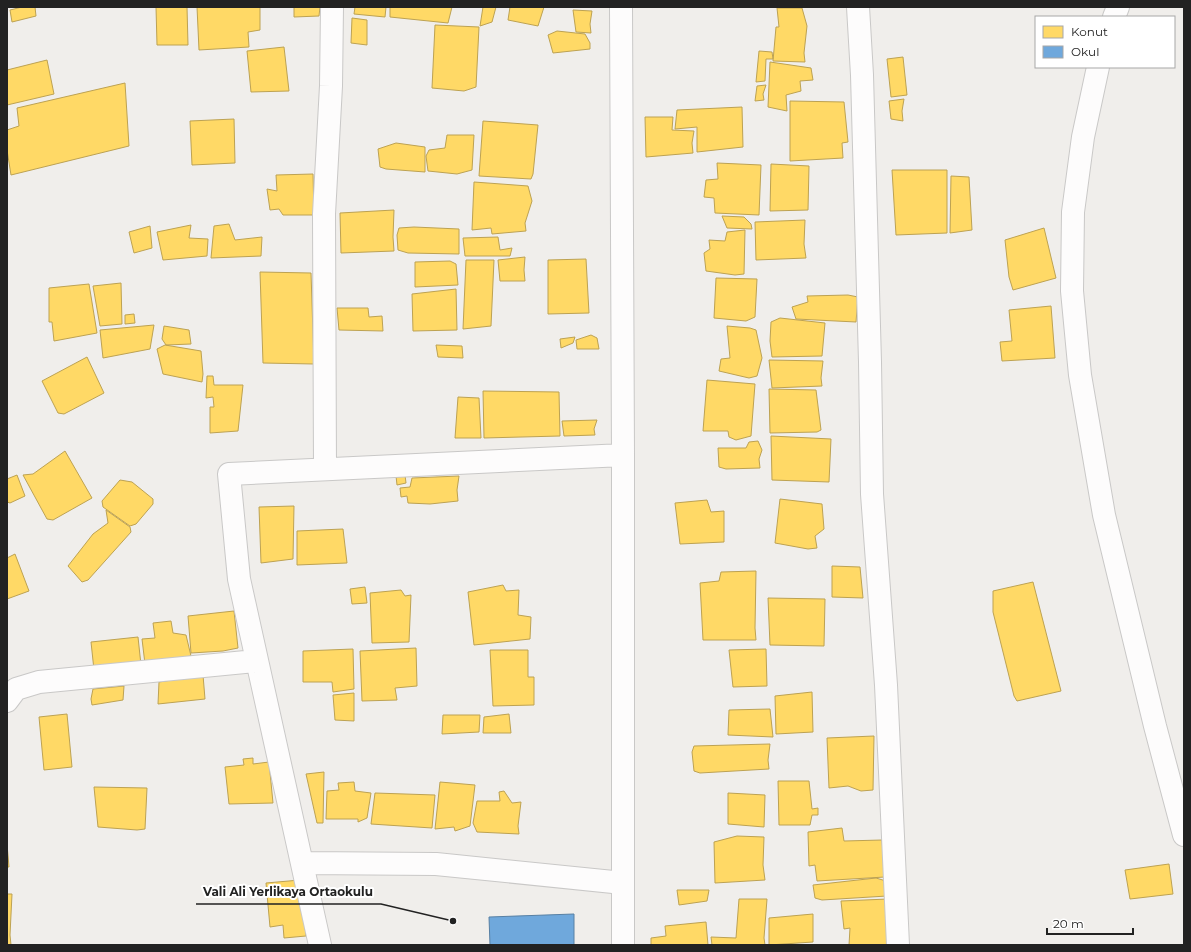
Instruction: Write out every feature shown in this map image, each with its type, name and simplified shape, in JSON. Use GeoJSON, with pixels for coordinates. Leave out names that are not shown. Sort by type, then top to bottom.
{"type":"FeatureCollection","features":[{"type":"Feature","properties":{"kind":"street"},"geometry":{"type":"LineString","coordinates":[[325,470],[324,214],[332,7]]}},
{"type":"Feature","properties":{"kind":"street"},"geometry":{"type":"LineString","coordinates":[[621,7],[623,945]]}},
{"type":"Feature","properties":{"kind":"street"},"geometry":{"type":"LineString","coordinates":[[858,7],[862,75],[872,494],[886,686],[898,945]]}},
{"type":"Feature","properties":{"kind":"street"},"geometry":{"type":"LineString","coordinates":[[1098,68],[1083,137],[1073,212],[1072,290],[1080,375],[1104,516],[1155,726],[1184,836]]}},
{"type":"Feature","properties":{"kind":"street"},"geometry":{"type":"LineString","coordinates":[[320,945],[239,579],[229,474],[623,455]]}},
{"type":"Feature","properties":{"kind":"street"},"geometry":{"type":"LineString","coordinates":[[7,701],[16,689],[39,682],[256,661]]}},
{"type":"Feature","properties":{"kind":"street"},"geometry":{"type":"LineString","coordinates":[[302,863],[436,864],[623,883]]}},
{"type":"Feature","properties":{"kind":"building: Konut"},"geometry":{"type":"Polygon","coordinates":[[[22,7],[35,7],[36,16],[12,22],[10,10],[22,7]]]}},
{"type":"Feature","properties":{"kind":"building: Konut"},"geometry":{"type":"Polygon","coordinates":[[[156,7],[187,7],[188,45],[157,45],[156,7]]]}},
{"type":"Feature","properties":{"kind":"building: Konut"},"geometry":{"type":"Polygon","coordinates":[[[197,7],[260,7],[260,30],[248,32],[249,47],[199,50],[197,7]]]}},
{"type":"Feature","properties":{"kind":"building: Konut"},"geometry":{"type":"Polygon","coordinates":[[[294,7],[320,7],[319,16],[294,17],[294,7]]]}},
{"type":"Feature","properties":{"kind":"building: Konut"},"geometry":{"type":"Polygon","coordinates":[[[355,7],[386,7],[385,17],[354,14],[355,7]]]}},
{"type":"Feature","properties":{"kind":"building: Konut"},"geometry":{"type":"Polygon","coordinates":[[[390,7],[452,7],[448,23],[390,17],[390,7]]]}},
{"type":"Feature","properties":{"kind":"building: Konut"},"geometry":{"type":"Polygon","coordinates":[[[483,7],[496,7],[492,22],[480,26],[483,7]]]}},
{"type":"Feature","properties":{"kind":"building: Konut"},"geometry":{"type":"Polygon","coordinates":[[[510,7],[544,7],[538,26],[508,20],[510,7]]]}},
{"type":"Feature","properties":{"kind":"building: Konut"},"geometry":{"type":"Polygon","coordinates":[[[777,8],[802,8],[807,26],[804,53],[805,62],[773,61],[776,27],[779,27],[777,8]]]}},
{"type":"Feature","properties":{"kind":"building: Konut"},"geometry":{"type":"Polygon","coordinates":[[[573,10],[592,11],[590,24],[591,33],[576,32],[573,10]]]}},
{"type":"Feature","properties":{"kind":"building: Konut"},"geometry":{"type":"Polygon","coordinates":[[[352,18],[367,20],[367,45],[351,43],[352,18]]]}},
{"type":"Feature","properties":{"kind":"building: Konut"},"geometry":{"type":"Polygon","coordinates":[[[435,25],[479,27],[476,87],[464,91],[432,88],[435,25]]]}},
{"type":"Feature","properties":{"kind":"building: Konut"},"geometry":{"type":"Polygon","coordinates":[[[557,31],[585,34],[590,43],[590,49],[553,53],[548,35],[557,31]]]}},
{"type":"Feature","properties":{"kind":"building: Konut"},"geometry":{"type":"Polygon","coordinates":[[[284,47],[289,91],[251,92],[247,51],[284,47]]]}},
{"type":"Feature","properties":{"kind":"building: Konut"},"geometry":{"type":"Polygon","coordinates":[[[759,51],[772,52],[773,59],[766,59],[765,81],[756,82],[759,51]]]}},
{"type":"Feature","properties":{"kind":"building: Konut"},"geometry":{"type":"Polygon","coordinates":[[[903,57],[907,95],[891,97],[887,59],[903,57]]]}},
{"type":"Feature","properties":{"kind":"building: Konut"},"geometry":{"type":"Polygon","coordinates":[[[47,60],[54,94],[7,105],[7,70],[47,60]]]}},
{"type":"Feature","properties":{"kind":"building: Konut"},"geometry":{"type":"Polygon","coordinates":[[[770,62],[811,68],[813,80],[800,81],[801,91],[786,95],[787,111],[768,107],[770,62]]]}},
{"type":"Feature","properties":{"kind":"building: Konut"},"geometry":{"type":"Polygon","coordinates":[[[125,83],[129,146],[11,175],[7,150],[7,130],[19,126],[17,108],[125,83]]]}},
{"type":"Feature","properties":{"kind":"building: Konut"},"geometry":{"type":"Polygon","coordinates":[[[766,85],[763,94],[764,100],[755,101],[757,86],[766,85]]]}},
{"type":"Feature","properties":{"kind":"building: Konut"},"geometry":{"type":"Polygon","coordinates":[[[904,99],[902,111],[903,121],[891,119],[889,101],[904,99]]]}},
{"type":"Feature","properties":{"kind":"building: Konut"},"geometry":{"type":"Polygon","coordinates":[[[790,101],[844,102],[848,142],[842,143],[843,158],[790,161],[790,101]]]}},
{"type":"Feature","properties":{"kind":"building: Konut"},"geometry":{"type":"Polygon","coordinates":[[[742,107],[743,147],[697,152],[697,127],[675,129],[677,110],[742,107]]]}},
{"type":"Feature","properties":{"kind":"building: Konut"},"geometry":{"type":"Polygon","coordinates":[[[645,117],[673,117],[672,130],[694,131],[692,143],[693,153],[646,157],[645,117]]]}},
{"type":"Feature","properties":{"kind":"building: Konut"},"geometry":{"type":"Polygon","coordinates":[[[234,119],[235,163],[192,165],[190,121],[234,119]]]}},
{"type":"Feature","properties":{"kind":"building: Konut"},"geometry":{"type":"Polygon","coordinates":[[[483,121],[538,125],[533,174],[531,179],[479,176],[483,121]]]}},
{"type":"Feature","properties":{"kind":"building: Konut"},"geometry":{"type":"Polygon","coordinates":[[[447,135],[474,135],[472,170],[457,174],[428,171],[426,156],[429,150],[445,148],[447,135]]]}},
{"type":"Feature","properties":{"kind":"building: Konut"},"geometry":{"type":"Polygon","coordinates":[[[396,143],[425,147],[425,172],[386,169],[380,167],[378,149],[396,143]]]}},
{"type":"Feature","properties":{"kind":"building: Konut"},"geometry":{"type":"Polygon","coordinates":[[[717,163],[761,165],[759,215],[715,213],[714,198],[704,197],[706,180],[718,179],[717,163]]]}},
{"type":"Feature","properties":{"kind":"building: Konut"},"geometry":{"type":"Polygon","coordinates":[[[771,164],[809,166],[808,210],[770,211],[771,164]]]}},
{"type":"Feature","properties":{"kind":"building: Konut"},"geometry":{"type":"Polygon","coordinates":[[[892,170],[947,170],[947,233],[896,235],[892,170]]]}},
{"type":"Feature","properties":{"kind":"building: Konut"},"geometry":{"type":"Polygon","coordinates":[[[313,174],[314,215],[283,215],[279,209],[270,210],[267,189],[277,191],[276,175],[313,174]]]}},
{"type":"Feature","properties":{"kind":"building: Konut"},"geometry":{"type":"Polygon","coordinates":[[[951,176],[969,177],[972,230],[950,233],[951,176]]]}},
{"type":"Feature","properties":{"kind":"building: Konut"},"geometry":{"type":"Polygon","coordinates":[[[474,182],[528,186],[532,201],[525,223],[526,231],[492,234],[491,228],[472,230],[474,182]]]}},
{"type":"Feature","properties":{"kind":"building: Konut"},"geometry":{"type":"Polygon","coordinates":[[[394,210],[394,251],[341,253],[340,213],[394,210]]]}},
{"type":"Feature","properties":{"kind":"building: Konut"},"geometry":{"type":"Polygon","coordinates":[[[722,216],[744,217],[751,224],[752,229],[727,228],[722,216]]]}},
{"type":"Feature","properties":{"kind":"building: Konut"},"geometry":{"type":"Polygon","coordinates":[[[805,220],[804,244],[806,258],[756,260],[755,222],[805,220]]]}},
{"type":"Feature","properties":{"kind":"building: Konut"},"geometry":{"type":"Polygon","coordinates":[[[229,224],[235,240],[262,237],[261,256],[211,258],[214,226],[229,224]]]}},
{"type":"Feature","properties":{"kind":"building: Konut"},"geometry":{"type":"Polygon","coordinates":[[[191,225],[189,238],[208,239],[207,256],[163,260],[157,232],[191,225]]]}},
{"type":"Feature","properties":{"kind":"building: Konut"},"geometry":{"type":"Polygon","coordinates":[[[150,226],[152,248],[134,253],[129,232],[150,226]]]}},
{"type":"Feature","properties":{"kind":"building: Konut"},"geometry":{"type":"Polygon","coordinates":[[[414,227],[459,229],[459,254],[408,253],[398,250],[397,235],[399,228],[414,227]]]}},
{"type":"Feature","properties":{"kind":"building: Konut"},"geometry":{"type":"Polygon","coordinates":[[[1044,228],[1056,278],[1013,290],[1009,277],[1005,240],[1044,228]]]}},
{"type":"Feature","properties":{"kind":"building: Konut"},"geometry":{"type":"Polygon","coordinates":[[[745,230],[744,274],[735,275],[706,271],[704,253],[710,249],[709,240],[725,241],[727,232],[745,230]]]}},
{"type":"Feature","properties":{"kind":"building: Konut"},"geometry":{"type":"Polygon","coordinates":[[[498,237],[500,250],[512,248],[510,256],[465,256],[463,238],[498,237]]]}},
{"type":"Feature","properties":{"kind":"building: Konut"},"geometry":{"type":"Polygon","coordinates":[[[525,257],[525,281],[500,281],[498,260],[525,257]]]}},
{"type":"Feature","properties":{"kind":"building: Konut"},"geometry":{"type":"Polygon","coordinates":[[[586,259],[589,313],[548,314],[548,260],[586,259]]]}},
{"type":"Feature","properties":{"kind":"building: Konut"},"geometry":{"type":"Polygon","coordinates":[[[466,260],[494,260],[491,326],[463,329],[466,260]]]}},
{"type":"Feature","properties":{"kind":"building: Konut"},"geometry":{"type":"Polygon","coordinates":[[[450,261],[456,264],[458,285],[415,287],[415,262],[450,261]]]}},
{"type":"Feature","properties":{"kind":"building: Konut"},"geometry":{"type":"Polygon","coordinates":[[[260,272],[311,273],[314,364],[263,363],[260,272]]]}},
{"type":"Feature","properties":{"kind":"building: Konut"},"geometry":{"type":"Polygon","coordinates":[[[716,278],[757,279],[755,317],[746,321],[714,318],[716,278]]]}},
{"type":"Feature","properties":{"kind":"building: Konut"},"geometry":{"type":"Polygon","coordinates":[[[121,283],[122,324],[100,326],[93,286],[121,283]]]}},
{"type":"Feature","properties":{"kind":"building: Konut"},"geometry":{"type":"Polygon","coordinates":[[[89,284],[97,333],[54,341],[52,322],[49,322],[49,288],[89,284]]]}},
{"type":"Feature","properties":{"kind":"building: Konut"},"geometry":{"type":"Polygon","coordinates":[[[456,289],[457,330],[413,331],[412,294],[456,289]]]}},
{"type":"Feature","properties":{"kind":"building: Konut"},"geometry":{"type":"Polygon","coordinates":[[[848,295],[858,297],[856,322],[796,319],[792,307],[808,302],[807,296],[848,295]]]}},
{"type":"Feature","properties":{"kind":"building: Konut"},"geometry":{"type":"Polygon","coordinates":[[[1051,306],[1055,358],[1002,361],[1000,342],[1012,341],[1009,310],[1051,306]]]}},
{"type":"Feature","properties":{"kind":"building: Konut"},"geometry":{"type":"Polygon","coordinates":[[[337,308],[368,308],[369,317],[382,316],[383,331],[339,330],[337,308]]]}},
{"type":"Feature","properties":{"kind":"building: Konut"},"geometry":{"type":"Polygon","coordinates":[[[134,314],[135,323],[125,324],[125,315],[134,314]]]}},
{"type":"Feature","properties":{"kind":"building: Konut"},"geometry":{"type":"Polygon","coordinates":[[[780,318],[825,323],[822,356],[772,357],[770,341],[771,322],[780,318]]]}},
{"type":"Feature","properties":{"kind":"building: Konut"},"geometry":{"type":"Polygon","coordinates":[[[154,325],[150,349],[103,358],[100,330],[154,325]]]}},
{"type":"Feature","properties":{"kind":"building: Konut"},"geometry":{"type":"Polygon","coordinates":[[[164,326],[189,330],[191,344],[166,345],[162,339],[164,326]]]}},
{"type":"Feature","properties":{"kind":"building: Konut"},"geometry":{"type":"Polygon","coordinates":[[[727,326],[756,330],[762,358],[757,376],[749,378],[719,371],[721,359],[730,358],[727,326]]]}},
{"type":"Feature","properties":{"kind":"building: Konut"},"geometry":{"type":"Polygon","coordinates":[[[591,335],[597,338],[599,349],[577,349],[576,340],[591,335]]]}},
{"type":"Feature","properties":{"kind":"building: Konut"},"geometry":{"type":"Polygon","coordinates":[[[575,337],[573,343],[561,348],[560,339],[575,337]]]}},
{"type":"Feature","properties":{"kind":"building: Konut"},"geometry":{"type":"Polygon","coordinates":[[[165,345],[201,351],[203,374],[202,382],[163,374],[157,349],[165,345]]]}},
{"type":"Feature","properties":{"kind":"building: Konut"},"geometry":{"type":"Polygon","coordinates":[[[436,345],[462,346],[463,358],[438,357],[436,345]]]}},
{"type":"Feature","properties":{"kind":"building: Konut"},"geometry":{"type":"Polygon","coordinates":[[[87,357],[104,393],[64,414],[58,413],[42,381],[87,357]]]}},
{"type":"Feature","properties":{"kind":"building: Konut"},"geometry":{"type":"Polygon","coordinates":[[[769,360],[823,361],[821,378],[822,386],[772,388],[769,360]]]}},
{"type":"Feature","properties":{"kind":"building: Konut"},"geometry":{"type":"Polygon","coordinates":[[[207,376],[213,376],[214,385],[243,385],[238,431],[210,433],[210,407],[214,407],[213,397],[206,398],[207,376]]]}},
{"type":"Feature","properties":{"kind":"building: Konut"},"geometry":{"type":"Polygon","coordinates":[[[707,380],[755,384],[751,436],[736,440],[729,437],[728,431],[703,431],[707,380]]]}},
{"type":"Feature","properties":{"kind":"building: Konut"},"geometry":{"type":"Polygon","coordinates":[[[769,389],[816,390],[821,430],[817,432],[770,433],[769,389]]]}},
{"type":"Feature","properties":{"kind":"building: Konut"},"geometry":{"type":"Polygon","coordinates":[[[483,391],[559,392],[560,436],[484,438],[483,391]]]}},
{"type":"Feature","properties":{"kind":"building: Konut"},"geometry":{"type":"Polygon","coordinates":[[[458,397],[479,398],[481,438],[455,438],[458,397]]]}},
{"type":"Feature","properties":{"kind":"building: Konut"},"geometry":{"type":"Polygon","coordinates":[[[597,420],[594,429],[595,435],[564,436],[562,421],[597,420]]]}},
{"type":"Feature","properties":{"kind":"building: Konut"},"geometry":{"type":"Polygon","coordinates":[[[771,436],[831,439],[829,482],[772,480],[771,436]]]}},
{"type":"Feature","properties":{"kind":"building: Konut"},"geometry":{"type":"Polygon","coordinates":[[[758,441],[762,450],[759,459],[760,468],[726,469],[719,467],[718,448],[746,448],[749,442],[758,441]]]}},
{"type":"Feature","properties":{"kind":"building: Konut"},"geometry":{"type":"Polygon","coordinates":[[[65,451],[92,498],[53,520],[47,519],[23,475],[33,474],[65,451]]]}},
{"type":"Feature","properties":{"kind":"building: Konut"},"geometry":{"type":"Polygon","coordinates":[[[17,475],[25,496],[10,503],[7,502],[7,479],[17,475]]]}},
{"type":"Feature","properties":{"kind":"building: Konut"},"geometry":{"type":"Polygon","coordinates":[[[405,475],[406,483],[397,485],[396,476],[405,475]]]}},
{"type":"Feature","properties":{"kind":"building: Konut"},"geometry":{"type":"Polygon","coordinates":[[[459,476],[457,490],[458,501],[430,504],[408,503],[407,496],[401,497],[400,488],[410,487],[412,478],[459,476]]]}},
{"type":"Feature","properties":{"kind":"building: Konut"},"geometry":{"type":"Polygon","coordinates":[[[120,480],[132,482],[153,499],[153,504],[136,524],[130,526],[103,507],[102,501],[120,480]]]}},
{"type":"Feature","properties":{"kind":"building: Konut"},"geometry":{"type":"Polygon","coordinates":[[[780,499],[822,504],[824,529],[815,536],[817,548],[808,549],[775,543],[780,499]]]}},
{"type":"Feature","properties":{"kind":"building: Konut"},"geometry":{"type":"Polygon","coordinates":[[[707,500],[711,512],[724,511],[724,542],[680,544],[675,503],[707,500]]]}},
{"type":"Feature","properties":{"kind":"building: Konut"},"geometry":{"type":"Polygon","coordinates":[[[294,506],[293,559],[261,563],[259,507],[294,506]]]}},
{"type":"Feature","properties":{"kind":"building: Konut"},"geometry":{"type":"Polygon","coordinates":[[[106,510],[130,527],[131,532],[88,580],[82,582],[68,566],[93,534],[108,523],[106,510]]]}},
{"type":"Feature","properties":{"kind":"building: Konut"},"geometry":{"type":"Polygon","coordinates":[[[343,529],[347,563],[297,565],[297,531],[343,529]]]}},
{"type":"Feature","properties":{"kind":"building: Konut"},"geometry":{"type":"Polygon","coordinates":[[[15,554],[29,591],[7,599],[7,558],[15,554]]]}},
{"type":"Feature","properties":{"kind":"building: Konut"},"geometry":{"type":"Polygon","coordinates":[[[832,566],[860,567],[863,598],[832,597],[832,566]]]}},
{"type":"Feature","properties":{"kind":"building: Konut"},"geometry":{"type":"Polygon","coordinates":[[[756,571],[756,640],[703,640],[700,583],[719,581],[721,572],[756,571]]]}},
{"type":"Feature","properties":{"kind":"building: Konut"},"geometry":{"type":"Polygon","coordinates":[[[1033,582],[1061,691],[1017,701],[1014,696],[993,612],[993,591],[1033,582]]]}},
{"type":"Feature","properties":{"kind":"building: Konut"},"geometry":{"type":"Polygon","coordinates":[[[503,585],[506,591],[519,590],[518,615],[531,617],[530,639],[474,645],[468,592],[503,585]]]}},
{"type":"Feature","properties":{"kind":"building: Konut"},"geometry":{"type":"Polygon","coordinates":[[[365,587],[367,603],[352,604],[350,589],[365,587]]]}},
{"type":"Feature","properties":{"kind":"building: Konut"},"geometry":{"type":"Polygon","coordinates":[[[401,590],[405,596],[411,595],[409,642],[372,643],[370,593],[401,590]]]}},
{"type":"Feature","properties":{"kind":"building: Konut"},"geometry":{"type":"Polygon","coordinates":[[[768,598],[825,599],[824,646],[770,645],[768,598]]]}},
{"type":"Feature","properties":{"kind":"building: Konut"},"geometry":{"type":"Polygon","coordinates":[[[234,611],[238,648],[223,651],[191,653],[188,616],[234,611]]]}},
{"type":"Feature","properties":{"kind":"building: Konut"},"geometry":{"type":"Polygon","coordinates":[[[171,621],[173,633],[186,635],[191,656],[145,664],[142,639],[155,638],[153,623],[171,621]]]}},
{"type":"Feature","properties":{"kind":"building: Konut"},"geometry":{"type":"Polygon","coordinates":[[[138,637],[141,665],[94,670],[91,642],[138,637]]]}},
{"type":"Feature","properties":{"kind":"building: Konut"},"geometry":{"type":"Polygon","coordinates":[[[416,648],[417,686],[395,688],[397,700],[362,701],[360,651],[416,648]]]}},
{"type":"Feature","properties":{"kind":"building: Konut"},"geometry":{"type":"Polygon","coordinates":[[[353,649],[354,689],[333,692],[332,682],[303,682],[303,651],[353,649]]]}},
{"type":"Feature","properties":{"kind":"building: Konut"},"geometry":{"type":"Polygon","coordinates":[[[766,649],[767,686],[733,687],[729,650],[766,649]]]}},
{"type":"Feature","properties":{"kind":"building: Konut"},"geometry":{"type":"Polygon","coordinates":[[[490,650],[528,650],[528,677],[534,677],[534,705],[493,706],[490,650]]]}},
{"type":"Feature","properties":{"kind":"building: Konut"},"geometry":{"type":"Polygon","coordinates":[[[203,675],[205,699],[158,704],[159,682],[203,675]]]}},
{"type":"Feature","properties":{"kind":"building: Konut"},"geometry":{"type":"Polygon","coordinates":[[[124,686],[123,700],[92,705],[91,699],[93,689],[124,686]]]}},
{"type":"Feature","properties":{"kind":"building: Konut"},"geometry":{"type":"Polygon","coordinates":[[[812,692],[813,732],[776,734],[775,696],[812,692]]]}},
{"type":"Feature","properties":{"kind":"building: Konut"},"geometry":{"type":"Polygon","coordinates":[[[354,693],[354,721],[335,720],[333,695],[354,693]]]}},
{"type":"Feature","properties":{"kind":"building: Konut"},"geometry":{"type":"Polygon","coordinates":[[[770,709],[773,737],[728,735],[729,710],[770,709]]]}},
{"type":"Feature","properties":{"kind":"building: Konut"},"geometry":{"type":"Polygon","coordinates":[[[67,714],[72,767],[44,770],[39,717],[67,714]]]}},
{"type":"Feature","properties":{"kind":"building: Konut"},"geometry":{"type":"Polygon","coordinates":[[[509,714],[511,733],[483,733],[484,717],[509,714]]]}},
{"type":"Feature","properties":{"kind":"building: Konut"},"geometry":{"type":"Polygon","coordinates":[[[443,715],[480,715],[479,732],[442,734],[443,715]]]}},
{"type":"Feature","properties":{"kind":"building: Konut"},"geometry":{"type":"Polygon","coordinates":[[[874,736],[873,790],[861,791],[848,786],[829,788],[827,738],[874,736]]]}},
{"type":"Feature","properties":{"kind":"building: Konut"},"geometry":{"type":"Polygon","coordinates":[[[770,744],[768,760],[769,769],[700,773],[694,771],[692,752],[694,746],[770,744]]]}},
{"type":"Feature","properties":{"kind":"building: Konut"},"geometry":{"type":"Polygon","coordinates":[[[253,758],[253,764],[269,762],[273,803],[229,804],[225,767],[244,765],[243,759],[253,758]]]}},
{"type":"Feature","properties":{"kind":"building: Konut"},"geometry":{"type":"Polygon","coordinates":[[[324,772],[323,823],[317,823],[306,774],[324,772]]]}},
{"type":"Feature","properties":{"kind":"building: Konut"},"geometry":{"type":"Polygon","coordinates":[[[778,781],[809,781],[812,809],[818,808],[818,815],[812,815],[810,825],[779,825],[778,781]]]}},
{"type":"Feature","properties":{"kind":"building: Konut"},"geometry":{"type":"Polygon","coordinates":[[[354,782],[355,791],[371,793],[367,818],[358,822],[358,819],[326,819],[327,791],[339,790],[338,783],[354,782]]]}},
{"type":"Feature","properties":{"kind":"building: Konut"},"geometry":{"type":"Polygon","coordinates":[[[440,782],[475,785],[470,826],[455,831],[454,827],[435,829],[440,782]]]}},
{"type":"Feature","properties":{"kind":"building: Konut"},"geometry":{"type":"Polygon","coordinates":[[[94,787],[147,788],[145,829],[137,830],[98,827],[94,787]]]}},
{"type":"Feature","properties":{"kind":"building: Konut"},"geometry":{"type":"Polygon","coordinates":[[[504,791],[512,803],[521,802],[518,826],[519,834],[477,832],[473,823],[477,801],[500,801],[499,792],[504,791]]]}},
{"type":"Feature","properties":{"kind":"building: Konut"},"geometry":{"type":"Polygon","coordinates":[[[375,793],[435,795],[432,828],[371,824],[375,793]]]}},
{"type":"Feature","properties":{"kind":"building: Konut"},"geometry":{"type":"Polygon","coordinates":[[[728,793],[765,795],[764,827],[728,824],[728,793]]]}},
{"type":"Feature","properties":{"kind":"building: Konut"},"geometry":{"type":"Polygon","coordinates":[[[842,828],[844,841],[882,840],[885,877],[817,881],[815,865],[809,866],[808,832],[842,828]]]}},
{"type":"Feature","properties":{"kind":"building: Konut"},"geometry":{"type":"Polygon","coordinates":[[[737,836],[764,837],[763,865],[765,880],[715,883],[714,842],[737,836]]]}},
{"type":"Feature","properties":{"kind":"building: Konut"},"geometry":{"type":"Polygon","coordinates":[[[7,844],[9,867],[7,867],[7,844]]]}},
{"type":"Feature","properties":{"kind":"building: Konut"},"geometry":{"type":"Polygon","coordinates":[[[1169,864],[1173,894],[1130,899],[1125,870],[1169,864]]]}},
{"type":"Feature","properties":{"kind":"building: Konut"},"geometry":{"type":"Polygon","coordinates":[[[876,878],[886,881],[887,896],[822,900],[815,898],[813,885],[876,878]]]}},
{"type":"Feature","properties":{"kind":"building: Konut"},"geometry":{"type":"Polygon","coordinates":[[[300,880],[306,936],[284,938],[283,925],[270,927],[266,883],[300,880]]]}},
{"type":"Feature","properties":{"kind":"building: Konut"},"geometry":{"type":"Polygon","coordinates":[[[677,890],[709,890],[707,901],[679,905],[677,890]]]}},
{"type":"Feature","properties":{"kind":"building: Konut"},"geometry":{"type":"Polygon","coordinates":[[[7,894],[12,894],[11,945],[7,945],[7,894]]]}},
{"type":"Feature","properties":{"kind":"building: Konut"},"geometry":{"type":"Polygon","coordinates":[[[739,899],[767,899],[764,938],[765,945],[712,945],[711,937],[736,938],[739,899]]]}},
{"type":"Feature","properties":{"kind":"building: Konut"},"geometry":{"type":"Polygon","coordinates":[[[888,899],[889,945],[849,945],[850,928],[844,929],[841,901],[888,899]]]}},
{"type":"Feature","properties":{"kind":"building: Konut"},"geometry":{"type":"Polygon","coordinates":[[[813,914],[813,942],[769,945],[769,918],[813,914]]]}},
{"type":"Feature","properties":{"kind":"building: Konut"},"geometry":{"type":"Polygon","coordinates":[[[706,922],[708,945],[651,945],[651,938],[666,936],[665,926],[706,922]]]}},
{"type":"Feature","properties":{"kind":"building: Okul"},"geometry":{"type":"Polygon","coordinates":[[[574,914],[574,945],[490,945],[489,917],[574,914]]]}},
{"type":"Feature","properties":{"kind":"place","name":"Vali Ali Yerlikaya Ortaokulu"},"geometry":{"type":"Point","coordinates":[453,921]}}]}
